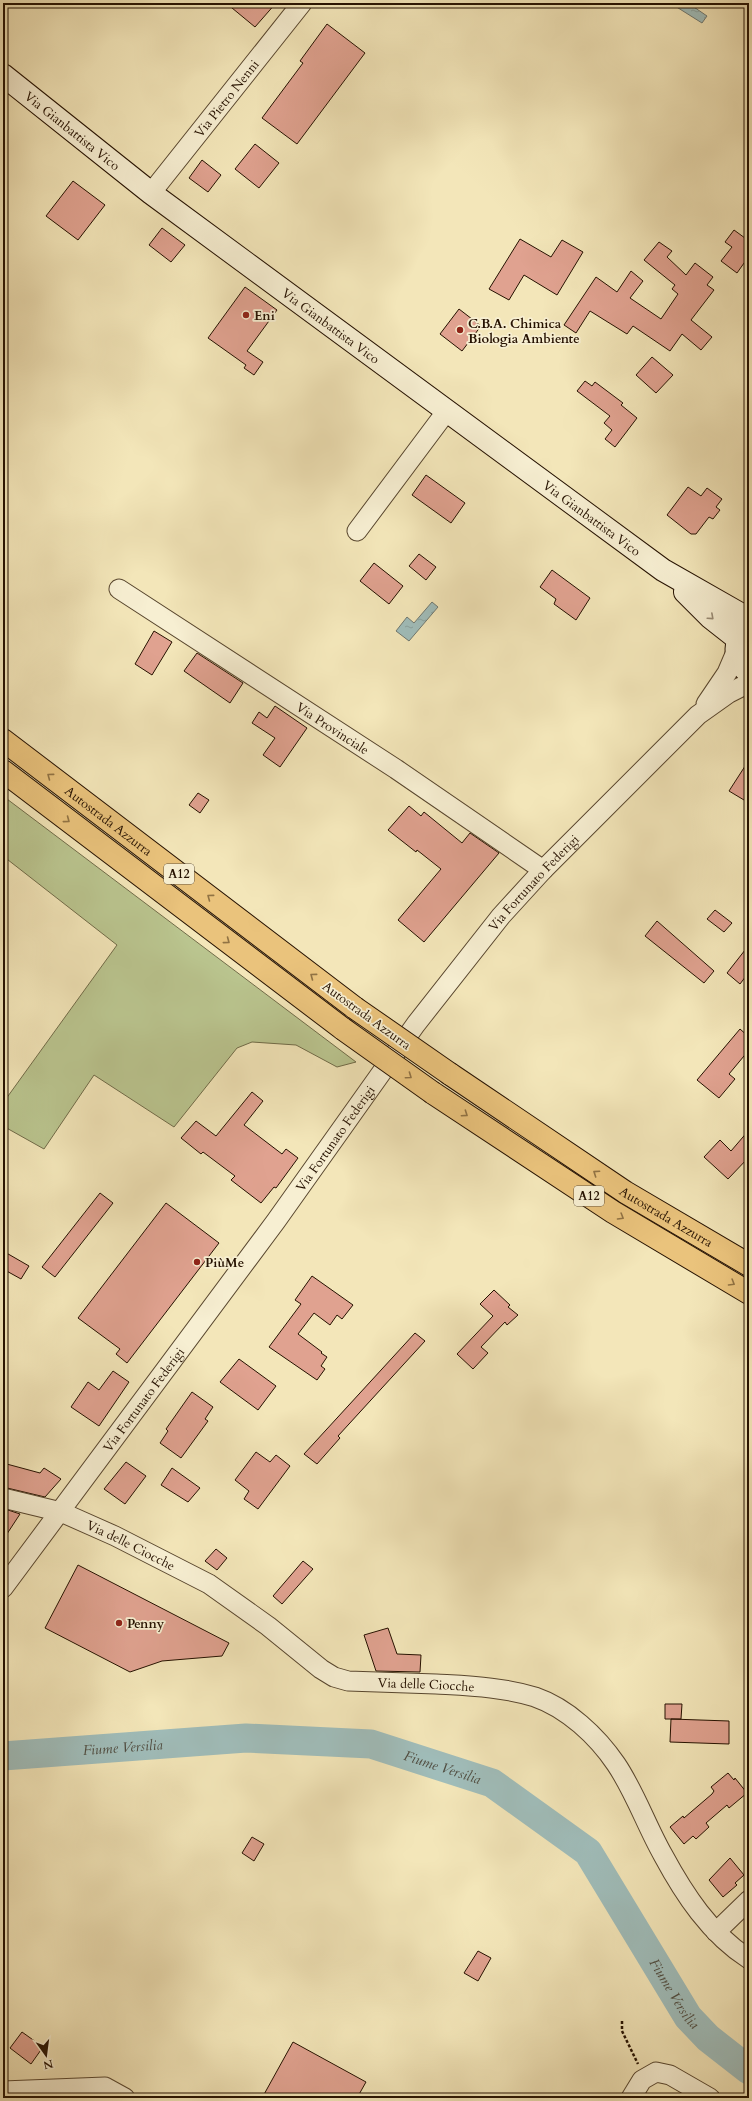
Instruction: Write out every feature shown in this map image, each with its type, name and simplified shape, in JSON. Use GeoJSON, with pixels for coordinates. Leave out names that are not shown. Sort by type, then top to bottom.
{"type":"FeatureCollection","features":[{"type":"Feature","properties":{"kind":"highway","name":"Autostrada Azzurra"},"geometry":{"type":"LineString","coordinates":[[3,740],[355,1008],[625,1192],[749,1265]]}},
{"type":"Feature","properties":{"kind":"highway","name":"Autostrada Azzurra"},"geometry":{"type":"LineString","coordinates":[[3,771],[343,1029],[433,1093],[613,1212],[749,1293]]}},
{"type":"Feature","properties":{"kind":"main road","name":"Via Gianbattista Vico"},"geometry":{"type":"LineString","coordinates":[[3,75],[151,193],[446,412],[663,570],[749,619]]}},
{"type":"Feature","properties":{"kind":"main road","name":"Via Gianbattista Vico"},"geometry":{"type":"LineString","coordinates":[[663,570],[710,617],[741,639]]}},
{"type":"Feature","properties":{"kind":"main road"},"geometry":{"type":"LineString","coordinates":[[741,639],[740,664],[749,673]]}},
{"type":"Feature","properties":{"kind":"street","name":"Via Pietro Nenni"},"geometry":{"type":"LineString","coordinates":[[151,193],[302,3]]}},
{"type":"Feature","properties":{"kind":"street"},"geometry":{"type":"LineString","coordinates":[[357,531],[446,412]]}},
{"type":"Feature","properties":{"kind":"street","name":"Via Provinciale"},"geometry":{"type":"LineString","coordinates":[[119,589],[396,769],[543,870]]}},
{"type":"Feature","properties":{"kind":"street","name":"Via Fortunato Federigi"},"geometry":{"type":"LineString","coordinates":[[698,715],[726,673],[741,639]]}},
{"type":"Feature","properties":{"kind":"street","name":"Via Fortunato Federigi"},"geometry":{"type":"LineString","coordinates":[[3,1588],[276,1221],[416,1024],[501,916],[543,870],[698,715],[729,693],[749,682]]}},
{"type":"Feature","properties":{"kind":"street","name":"Via delle Ciocche"},"geometry":{"type":"LineString","coordinates":[[3,1498],[61,1512],[115,1536],[210,1584],[258,1618],[320,1669],[334,1677],[348,1681],[474,1686],[506,1690],[536,1697],[563,1710],[582,1726],[615,1764],[638,1803],[657,1844],[679,1884],[696,1909],[716,1932],[749,1959]]}},
{"type":"Feature","properties":{"kind":"street"},"geometry":{"type":"LineString","coordinates":[[716,1932],[749,1900]]}},
{"type":"Feature","properties":{"kind":"street"},"geometry":{"type":"LineString","coordinates":[[630,2098],[642,2080],[656,2072],[670,2075],[710,2098]]}},
{"type":"Feature","properties":{"kind":"street"},"geometry":{"type":"LineString","coordinates":[[3,2091],[32,2094],[105,2087],[125,2098]]}},
{"type":"Feature","properties":{"kind":"path"},"geometry":{"type":"LineString","coordinates":[[622,2020],[622,2031],[636,2057],[642,2080]]}},
{"type":"Feature","properties":{"kind":"green space"},"geometry":{"type":"Polygon","coordinates":[[[3,796],[356,1062],[337,1067],[296,1045],[252,1042],[237,1048],[174,1127],[94,1075],[44,1149],[3,1126],[3,1103],[117,945],[3,856],[3,796]]]}},
{"type":"Feature","properties":{"kind":"water"},"geometry":{"type":"Polygon","coordinates":[[[677,3],[688,3],[707,16],[702,23],[675,6],[677,3]]]}},
{"type":"Feature","properties":{"kind":"water"},"geometry":{"type":"Polygon","coordinates":[[[432,602],[438,607],[409,641],[396,631],[407,617],[414,623],[432,602]]]}},
{"type":"Feature","properties":{"kind":"building"},"geometry":{"type":"Polygon","coordinates":[[[226,3],[276,3],[255,27],[226,3]]]}},
{"type":"Feature","properties":{"kind":"building"},"geometry":{"type":"Polygon","coordinates":[[[327,24],[365,53],[297,144],[262,118],[303,63],[300,61],[327,24]]]}},
{"type":"Feature","properties":{"kind":"building"},"geometry":{"type":"Polygon","coordinates":[[[255,144],[279,163],[259,188],[235,169],[255,144]]]}},
{"type":"Feature","properties":{"kind":"building"},"geometry":{"type":"Polygon","coordinates":[[[202,160],[221,175],[208,192],[189,178],[202,160]]]}},
{"type":"Feature","properties":{"kind":"building"},"geometry":{"type":"Polygon","coordinates":[[[73,181],[105,205],[78,240],[46,216],[73,181]]]}},
{"type":"Feature","properties":{"kind":"building"},"geometry":{"type":"Polygon","coordinates":[[[162,228],[185,245],[171,262],[149,245],[162,228]]]}},
{"type":"Feature","properties":{"kind":"building"},"geometry":{"type":"Polygon","coordinates":[[[734,230],[749,241],[749,249],[746,254],[749,256],[737,273],[721,261],[732,247],[725,242],[734,230]]]}},
{"type":"Feature","properties":{"kind":"building"},"geometry":{"type":"Polygon","coordinates":[[[520,239],[551,257],[562,240],[583,252],[557,295],[524,275],[509,300],[489,289],[520,239]]]}},
{"type":"Feature","properties":{"kind":"building"},"geometry":{"type":"Polygon","coordinates":[[[659,242],[672,251],[667,257],[686,275],[695,263],[713,277],[707,285],[714,290],[691,320],[712,337],[701,350],[682,334],[670,351],[633,326],[627,334],[590,311],[576,333],[564,325],[596,277],[617,292],[631,271],[643,281],[630,298],[661,319],[678,294],[672,289],[675,285],[644,260],[659,242]]]}},
{"type":"Feature","properties":{"kind":"building"},"geometry":{"type":"Polygon","coordinates":[[[245,287],[277,310],[247,351],[263,362],[254,375],[244,368],[246,365],[208,338],[245,287]]]}},
{"type":"Feature","properties":{"kind":"building","name":"C.B.A. Chimica Biologia Ambiente"},"geometry":{"type":"Polygon","coordinates":[[[459,309],[481,326],[462,351],[440,334],[459,309]]]}},
{"type":"Feature","properties":{"kind":"building"},"geometry":{"type":"Polygon","coordinates":[[[652,357],[673,375],[656,393],[636,375],[652,357]]]}},
{"type":"Feature","properties":{"kind":"building"},"geometry":{"type":"Polygon","coordinates":[[[585,381],[592,386],[595,382],[623,403],[621,405],[637,418],[615,447],[605,439],[612,430],[604,423],[610,416],[577,391],[585,381]]]}},
{"type":"Feature","properties":{"kind":"building"},"geometry":{"type":"Polygon","coordinates":[[[426,475],[465,503],[451,523],[412,495],[426,475]]]}},
{"type":"Feature","properties":{"kind":"building"},"geometry":{"type":"Polygon","coordinates":[[[688,487],[701,496],[707,488],[722,499],[716,507],[720,510],[713,519],[709,517],[696,534],[691,534],[667,515],[688,487]]]}},
{"type":"Feature","properties":{"kind":"building"},"geometry":{"type":"Polygon","coordinates":[[[419,554],[436,567],[426,580],[409,566],[419,554]]]}},
{"type":"Feature","properties":{"kind":"building"},"geometry":{"type":"Polygon","coordinates":[[[374,563],[403,586],[389,604],[360,581],[374,563]]]}},
{"type":"Feature","properties":{"kind":"building"},"geometry":{"type":"Polygon","coordinates":[[[552,570],[590,598],[576,620],[554,604],[556,599],[540,587],[552,570]]]}},
{"type":"Feature","properties":{"kind":"building"},"geometry":{"type":"Polygon","coordinates":[[[154,631],[172,642],[152,675],[135,664],[154,631]]]}},
{"type":"Feature","properties":{"kind":"building"},"geometry":{"type":"Polygon","coordinates":[[[197,653],[243,683],[230,703],[184,671],[197,653]]]}},
{"type":"Feature","properties":{"kind":"building"},"geometry":{"type":"Polygon","coordinates":[[[275,706],[307,728],[280,767],[263,755],[275,738],[252,723],[259,712],[267,718],[275,706]]]}},
{"type":"Feature","properties":{"kind":"building"},"geometry":{"type":"Polygon","coordinates":[[[749,760],[749,803],[729,791],[749,760]]]}},
{"type":"Feature","properties":{"kind":"building"},"geometry":{"type":"Polygon","coordinates":[[[198,793],[209,800],[200,813],[189,805],[198,793]]]}},
{"type":"Feature","properties":{"kind":"building"},"geometry":{"type":"Polygon","coordinates":[[[409,806],[421,816],[424,812],[462,843],[470,833],[499,853],[424,942],[398,920],[441,869],[388,830],[409,806]]]}},
{"type":"Feature","properties":{"kind":"building"},"geometry":{"type":"Polygon","coordinates":[[[715,910],[732,923],[724,932],[707,919],[715,910]]]}},
{"type":"Feature","properties":{"kind":"building"},"geometry":{"type":"Polygon","coordinates":[[[657,921],[714,971],[704,983],[645,936],[657,921]]]}},
{"type":"Feature","properties":{"kind":"building"},"geometry":{"type":"Polygon","coordinates":[[[749,945],[749,972],[740,984],[727,973],[749,945]]]}},
{"type":"Feature","properties":{"kind":"building"},"geometry":{"type":"Polygon","coordinates":[[[740,1029],[749,1037],[749,1050],[729,1074],[735,1079],[719,1098],[697,1080],[740,1029]]]}},
{"type":"Feature","properties":{"kind":"building"},"geometry":{"type":"Polygon","coordinates":[[[252,1092],[263,1101],[244,1125],[282,1154],[286,1149],[298,1158],[276,1188],[274,1187],[261,1203],[231,1180],[235,1176],[203,1152],[201,1154],[181,1138],[196,1121],[216,1136],[252,1092]]]}},
{"type":"Feature","properties":{"kind":"building"},"geometry":{"type":"Polygon","coordinates":[[[749,1130],[749,1157],[728,1179],[704,1157],[720,1140],[731,1151],[749,1130]]]}},
{"type":"Feature","properties":{"kind":"building"},"geometry":{"type":"Polygon","coordinates":[[[100,1193],[113,1203],[55,1277],[42,1267],[100,1193]]]}},
{"type":"Feature","properties":{"kind":"building"},"geometry":{"type":"Polygon","coordinates":[[[166,1203],[219,1243],[127,1363],[116,1354],[120,1349],[78,1318],[166,1203]]]}},
{"type":"Feature","properties":{"kind":"building"},"geometry":{"type":"Polygon","coordinates":[[[3,1251],[29,1266],[21,1279],[3,1269],[3,1251]]]}},
{"type":"Feature","properties":{"kind":"building"},"geometry":{"type":"Polygon","coordinates":[[[312,1276],[353,1305],[342,1319],[337,1315],[330,1325],[314,1313],[298,1334],[327,1357],[321,1366],[325,1369],[317,1380],[269,1347],[301,1304],[295,1300],[312,1276]]]}},
{"type":"Feature","properties":{"kind":"building"},"geometry":{"type":"Polygon","coordinates":[[[494,1290],[510,1305],[508,1307],[518,1315],[507,1325],[505,1322],[481,1347],[488,1353],[473,1369],[457,1354],[493,1316],[480,1304],[494,1290]]]}},
{"type":"Feature","properties":{"kind":"building"},"geometry":{"type":"Polygon","coordinates":[[[415,1333],[425,1341],[338,1436],[340,1438],[317,1464],[304,1454],[415,1333]]]}},
{"type":"Feature","properties":{"kind":"building"},"geometry":{"type":"Polygon","coordinates":[[[239,1359],[276,1386],[258,1410],[220,1382],[239,1359]]]}},
{"type":"Feature","properties":{"kind":"building"},"geometry":{"type":"Polygon","coordinates":[[[113,1371],[129,1382],[99,1426],[71,1407],[88,1382],[99,1390],[113,1371]]]}},
{"type":"Feature","properties":{"kind":"building"},"geometry":{"type":"Polygon","coordinates":[[[192,1392],[213,1407],[205,1419],[208,1421],[181,1458],[160,1443],[168,1431],[166,1429],[192,1392]]]}},
{"type":"Feature","properties":{"kind":"building"},"geometry":{"type":"Polygon","coordinates":[[[256,1452],[270,1462],[276,1455],[290,1466],[258,1509],[244,1499],[249,1491],[235,1480],[256,1452]]]}},
{"type":"Feature","properties":{"kind":"building"},"geometry":{"type":"Polygon","coordinates":[[[126,1462],[146,1476],[125,1504],[104,1489],[126,1462]]]}},
{"type":"Feature","properties":{"kind":"building"},"geometry":{"type":"Polygon","coordinates":[[[3,1463],[40,1473],[44,1468],[61,1479],[45,1497],[3,1487],[3,1463]]]}},
{"type":"Feature","properties":{"kind":"building"},"geometry":{"type":"Polygon","coordinates":[[[172,1468],[200,1488],[188,1502],[161,1485],[172,1468]]]}},
{"type":"Feature","properties":{"kind":"building"},"geometry":{"type":"Polygon","coordinates":[[[8,1510],[20,1514],[3,1540],[3,1518],[8,1510]]]}},
{"type":"Feature","properties":{"kind":"building"},"geometry":{"type":"Polygon","coordinates":[[[216,1549],[227,1558],[217,1570],[205,1561],[216,1549]]]}},
{"type":"Feature","properties":{"kind":"building"},"geometry":{"type":"Polygon","coordinates":[[[303,1561],[313,1569],[282,1604],[273,1596],[303,1561]]]}},
{"type":"Feature","properties":{"kind":"building","name":"Penny"},"geometry":{"type":"Polygon","coordinates":[[[78,1565],[229,1643],[222,1656],[162,1661],[130,1672],[45,1628],[78,1565]]]}},
{"type":"Feature","properties":{"kind":"building"},"geometry":{"type":"Polygon","coordinates":[[[388,1628],[397,1654],[421,1655],[420,1672],[376,1671],[364,1635],[388,1628]]]}},
{"type":"Feature","properties":{"kind":"building"},"geometry":{"type":"Polygon","coordinates":[[[665,1704],[682,1704],[681,1719],[665,1719],[665,1704]]]}},
{"type":"Feature","properties":{"kind":"building"},"geometry":{"type":"Polygon","coordinates":[[[671,1719],[729,1721],[729,1744],[670,1742],[671,1719]]]}},
{"type":"Feature","properties":{"kind":"building"},"geometry":{"type":"Polygon","coordinates":[[[728,1773],[734,1780],[735,1778],[747,1793],[729,1808],[727,1805],[706,1823],[709,1827],[696,1839],[693,1836],[684,1844],[670,1827],[683,1816],[684,1818],[712,1794],[714,1791],[711,1787],[728,1773]]]}},
{"type":"Feature","properties":{"kind":"building"},"geometry":{"type":"Polygon","coordinates":[[[252,1837],[264,1844],[254,1861],[242,1853],[252,1837]]]}},
{"type":"Feature","properties":{"kind":"building"},"geometry":{"type":"Polygon","coordinates":[[[730,1858],[744,1875],[735,1883],[737,1885],[723,1897],[709,1880],[730,1858]]]}},
{"type":"Feature","properties":{"kind":"building"},"geometry":{"type":"Polygon","coordinates":[[[478,1951],[491,1958],[478,1981],[464,1973],[478,1951]]]}},
{"type":"Feature","properties":{"kind":"building"},"geometry":{"type":"Polygon","coordinates":[[[22,2032],[43,2047],[31,2064],[10,2048],[22,2032]]]}},
{"type":"Feature","properties":{"kind":"building"},"geometry":{"type":"Polygon","coordinates":[[[293,2042],[366,2082],[357,2098],[262,2098],[293,2042]]]}},
{"type":"Feature","properties":{"kind":"waterway","name":"Fiume Versilia"},"geometry":{"type":"LineString","coordinates":[[3,1756],[246,1738],[371,1744],[492,1783],[588,1852],[688,2017],[708,2038],[749,2070]]}},
{"type":"Feature","properties":{"kind":"place","name":"Eni"},"geometry":{"type":"Point","coordinates":[246,315]}},
{"type":"Feature","properties":{"kind":"place","name":"C.B.A. Chimica Biologia Ambiente"},"geometry":{"type":"Point","coordinates":[460,330]}},
{"type":"Feature","properties":{"kind":"place","name":"PiùMe"},"geometry":{"type":"Point","coordinates":[197,1262]}},
{"type":"Feature","properties":{"kind":"place","name":"Penny"},"geometry":{"type":"Point","coordinates":[119,1623]}}]}
